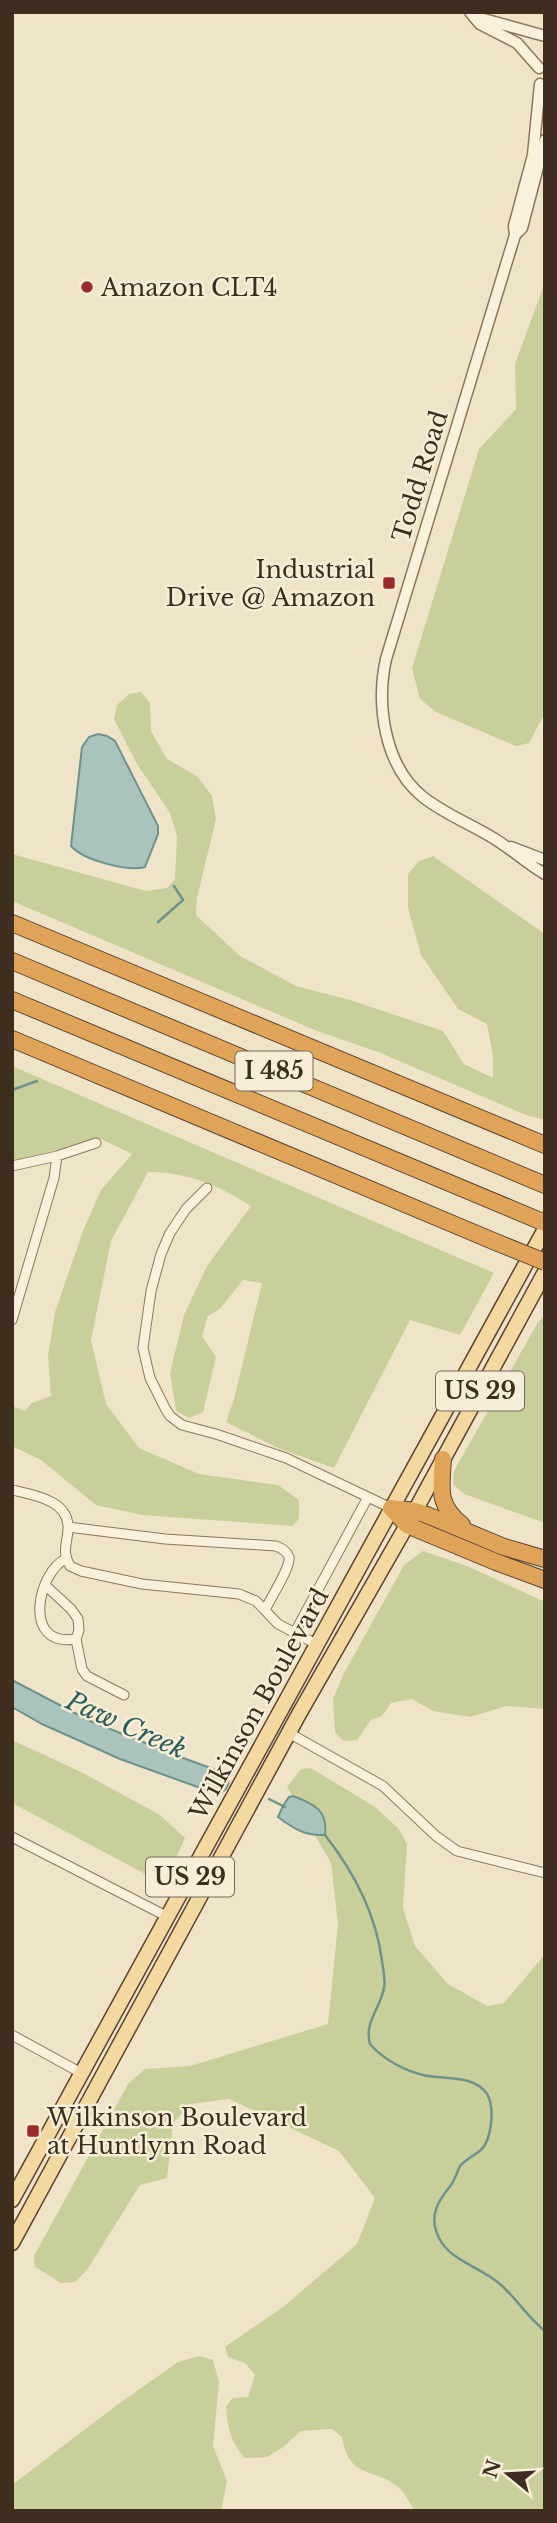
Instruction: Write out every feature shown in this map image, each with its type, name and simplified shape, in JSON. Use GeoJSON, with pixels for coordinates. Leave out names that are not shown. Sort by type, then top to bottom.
{"type":"FeatureCollection","features":[{"type":"Feature","properties":{"kind":"highway"},"geometry":{"type":"LineString","coordinates":[[12,923],[545,1145]]}},
{"type":"Feature","properties":{"kind":"highway","name":"I 485"},"geometry":{"type":"LineString","coordinates":[[12,961],[540,1183]]}},
{"type":"Feature","properties":{"kind":"highway","name":"I 485"},"geometry":{"type":"LineString","coordinates":[[12,1000],[545,1223]]}},
{"type":"Feature","properties":{"kind":"highway"},"geometry":{"type":"LineString","coordinates":[[12,1039],[545,1262]]}},
{"type":"Feature","properties":{"kind":"highway"},"geometry":{"type":"LineString","coordinates":[[443,1459],[442,1499],[447,1511],[472,1533]]}},
{"type":"Feature","properties":{"kind":"highway"},"geometry":{"type":"LineString","coordinates":[[391,1508],[496,1562],[545,1580]]}},
{"type":"Feature","properties":{"kind":"highway"},"geometry":{"type":"LineString","coordinates":[[411,1518],[472,1533],[504,1547],[545,1559]]}},
{"type":"Feature","properties":{"kind":"main road","name":"Wilkinson Boulevard"},"geometry":{"type":"LineString","coordinates":[[12,2200],[545,1229]]}},
{"type":"Feature","properties":{"kind":"main road","name":"Wilkinson Boulevard"},"geometry":{"type":"LineString","coordinates":[[12,2243],[289,1733],[411,1518],[545,1272]]}},
{"type":"Feature","properties":{"kind":"main road"},"geometry":{"type":"LineString","coordinates":[[289,1733],[285,1728],[286,1721],[340,1618],[363,1560]]}},
{"type":"Feature","properties":{"kind":"main road"},"geometry":{"type":"LineString","coordinates":[[139,1971],[155,1979]]}},
{"type":"Feature","properties":{"kind":"street"},"geometry":{"type":"LineString","coordinates":[[473,15],[545,36]]}},
{"type":"Feature","properties":{"kind":"street"},"geometry":{"type":"LineString","coordinates":[[473,15],[481,23],[517,43],[539,68],[545,55]]}},
{"type":"Feature","properties":{"kind":"street","name":"Todd Road"},"geometry":{"type":"LineString","coordinates":[[515,235],[513,226],[534,144],[543,88],[539,68]]}},
{"type":"Feature","properties":{"kind":"street","name":"Todd Road"},"geometry":{"type":"LineString","coordinates":[[545,140],[522,228],[515,235],[386,659],[382,693],[383,715],[390,746],[401,771],[412,787],[439,808],[502,843],[545,860]]}},
{"type":"Feature","properties":{"kind":"street","name":"Todd Road"},"geometry":{"type":"LineString","coordinates":[[502,843],[524,862],[545,874]]}},
{"type":"Feature","properties":{"kind":"street"},"geometry":{"type":"LineString","coordinates":[[12,1166],[57,1156],[96,1143]]}},
{"type":"Feature","properties":{"kind":"street"},"geometry":{"type":"LineString","coordinates":[[12,1320],[54,1178],[57,1156]]}},
{"type":"Feature","properties":{"kind":"street"},"geometry":{"type":"LineString","coordinates":[[207,1188],[186,1209],[170,1233],[151,1291],[143,1348],[150,1377],[165,1408],[170,1416],[183,1425],[286,1458],[391,1508]]}},
{"type":"Feature","properties":{"kind":"street"},"geometry":{"type":"LineString","coordinates":[[12,1490],[45,1499],[65,1514],[68,1527],[64,1546],[70,1566],[80,1571],[130,1581],[239,1594],[256,1601],[278,1624],[318,1644]]}},
{"type":"Feature","properties":{"kind":"street"},"geometry":{"type":"LineString","coordinates":[[295,1632],[368,1497]]}},
{"type":"Feature","properties":{"kind":"street"},"geometry":{"type":"LineString","coordinates":[[68,1527],[166,1539],[276,1546],[285,1550],[289,1557],[288,1565],[265,1610]]}},
{"type":"Feature","properties":{"kind":"street"},"geometry":{"type":"LineString","coordinates":[[66,1559],[51,1571],[40,1604],[40,1619],[46,1631],[54,1638],[64,1641],[76,1639]]}},
{"type":"Feature","properties":{"kind":"street"},"geometry":{"type":"LineString","coordinates":[[46,1586],[78,1619],[76,1639],[82,1669],[87,1676],[124,1695]]}},
{"type":"Feature","properties":{"kind":"street"},"geometry":{"type":"LineString","coordinates":[[289,1733],[383,1786],[436,1836],[457,1851],[545,1873]]}},
{"type":"Feature","properties":{"kind":"street"},"geometry":{"type":"LineString","coordinates":[[12,1837],[168,1917]]}},
{"type":"Feature","properties":{"kind":"street"},"geometry":{"type":"LineString","coordinates":[[12,2035],[83,2074]]}},
{"type":"Feature","properties":{"kind":"green space"},"geometry":{"type":"Polygon","coordinates":[[[545,282],[545,713],[529,743],[516,746],[436,712],[420,699],[412,668],[479,449],[516,409],[515,364],[545,282]]]}},
{"type":"Feature","properties":{"kind":"green space"},"geometry":{"type":"Polygon","coordinates":[[[141,692],[150,703],[151,731],[167,759],[197,776],[212,796],[216,819],[197,898],[196,915],[240,956],[296,986],[350,1000],[443,1031],[464,1064],[493,1078],[493,1056],[487,1024],[458,1009],[421,955],[408,908],[408,874],[419,861],[433,856],[545,934],[545,1120],[526,1115],[378,1052],[317,1031],[12,901],[12,854],[146,891],[167,888],[175,879],[177,836],[170,813],[137,764],[114,719],[117,705],[129,694],[141,692]]]}},
{"type":"Feature","properties":{"kind":"green space"},"geometry":{"type":"Polygon","coordinates":[[[12,1066],[494,1273],[460,1335],[410,1320],[334,1468],[280,1449],[226,1422],[262,1283],[243,1280],[220,1309],[208,1316],[202,1336],[216,1357],[203,1412],[189,1418],[176,1411],[170,1373],[184,1315],[207,1266],[251,1206],[190,1177],[148,1172],[111,1241],[91,1340],[106,1404],[139,1448],[199,1474],[278,1485],[299,1500],[299,1518],[293,1526],[142,1515],[96,1505],[41,1460],[12,1446],[12,1406],[25,1411],[32,1403],[51,1396],[48,1356],[55,1312],[83,1231],[101,1190],[132,1154],[101,1139],[12,1161],[12,1066]]]}},
{"type":"Feature","properties":{"kind":"green space"},"geometry":{"type":"Polygon","coordinates":[[[545,1315],[545,1523],[464,1494],[453,1484],[454,1471],[538,1322],[545,1315]]]}},
{"type":"Feature","properties":{"kind":"green space"},"geometry":{"type":"Polygon","coordinates":[[[423,1551],[467,1566],[545,1602],[545,1709],[507,1706],[470,1717],[433,1711],[412,1699],[391,1703],[382,1716],[371,1720],[357,1740],[343,1741],[335,1732],[333,1699],[344,1673],[404,1565],[423,1551]]]}},
{"type":"Feature","properties":{"kind":"green space"},"geometry":{"type":"Polygon","coordinates":[[[12,1740],[83,1773],[160,1815],[185,1838],[164,1884],[12,1803],[12,1740]]]}},
{"type":"Feature","properties":{"kind":"green space"},"geometry":{"type":"Polygon","coordinates":[[[311,1768],[375,1807],[399,1829],[407,1844],[403,1908],[415,1946],[448,1984],[487,2006],[504,2003],[545,1954],[545,2511],[415,2511],[398,2487],[356,2466],[350,2460],[342,2437],[332,2429],[301,2431],[267,2457],[245,2458],[236,2447],[229,2428],[226,2406],[233,2398],[248,2397],[255,2375],[245,2363],[228,2357],[225,2347],[283,2307],[357,2244],[375,2198],[339,2151],[229,2099],[191,2104],[173,2123],[167,2178],[140,2185],[87,2270],[75,2282],[61,2283],[35,2267],[34,2256],[128,2084],[145,2069],[190,2066],[328,2024],[338,1924],[331,1863],[287,1787],[301,1769],[311,1768]]]}},
{"type":"Feature","properties":{"kind":"green space"},"geometry":{"type":"Polygon","coordinates":[[[199,2356],[213,2360],[219,2382],[213,2446],[227,2481],[221,2511],[12,2511],[12,2485],[178,2362],[199,2356]]]}},
{"type":"Feature","properties":{"kind":"water"},"geometry":{"type":"Polygon","coordinates":[[[98,734],[115,741],[158,826],[158,834],[145,867],[128,868],[106,864],[85,856],[71,846],[82,747],[89,737],[98,734]]]}},
{"type":"Feature","properties":{"kind":"water"},"geometry":{"type":"Polygon","coordinates":[[[12,1680],[90,1721],[227,1774],[227,1787],[217,1794],[120,1759],[42,1724],[12,1707],[12,1680]]]}},
{"type":"Feature","properties":{"kind":"water"},"geometry":{"type":"Polygon","coordinates":[[[289,1797],[308,1802],[322,1814],[325,1835],[300,1831],[278,1817],[289,1797]]]}},
{"type":"Feature","properties":{"kind":"waterway"},"geometry":{"type":"LineString","coordinates":[[158,922],[183,900],[174,886]]}},
{"type":"Feature","properties":{"kind":"waterway"},"geometry":{"type":"LineString","coordinates":[[12,1090],[37,1081]]}},
{"type":"Feature","properties":{"kind":"waterway","name":"Paw Creek"},"geometry":{"type":"LineString","coordinates":[[269,1799],[285,1807]]}},
{"type":"Feature","properties":{"kind":"waterway","name":"Paw Creek"},"geometry":{"type":"LineString","coordinates":[[325,1835],[362,1894],[379,1944],[385,1985],[369,2029],[370,2044],[387,2059],[408,2070],[474,2083],[487,2094],[491,2107],[491,2123],[485,2145],[460,2166],[436,2209],[434,2223],[439,2238],[451,2253],[501,2285],[545,2331]]}},
{"type":"Feature","properties":{"kind":"place","name":"Amazon CLT4"},"geometry":{"type":"Point","coordinates":[87,287]}},
{"type":"Feature","properties":{"kind":"place","name":"Industrial Drive @ Amazon"},"geometry":{"type":"Point","coordinates":[389,583]}},
{"type":"Feature","properties":{"kind":"place","name":"Wilkinson Boulevard at Huntlynn Road"},"geometry":{"type":"Point","coordinates":[33,2131]}}]}
